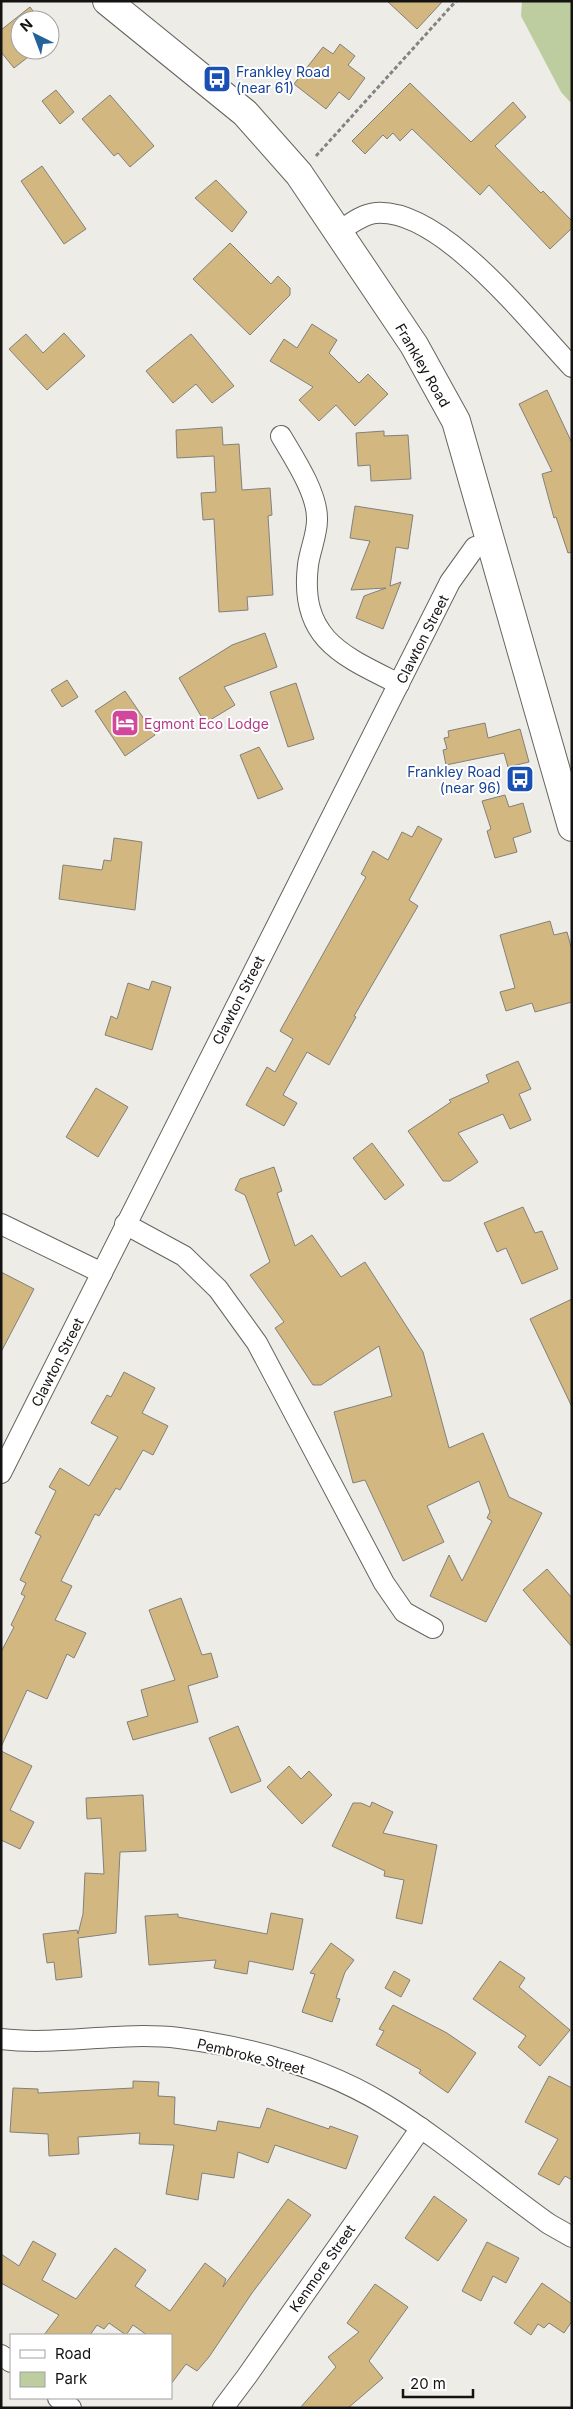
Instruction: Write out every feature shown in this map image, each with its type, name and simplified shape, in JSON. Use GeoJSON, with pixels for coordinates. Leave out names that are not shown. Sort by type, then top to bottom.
{"type":"FeatureCollection","features":[{"type":"Feature","properties":{"kind":"street","name":"Frankley Road"},"geometry":{"type":"LineString","coordinates":[[107,1],[246,113],[299,174],[414,345],[456,421],[572,827]]}},
{"type":"Feature","properties":{"kind":"street"},"geometry":{"type":"LineString","coordinates":[[338,232],[358,219],[374,213],[397,215],[425,229],[458,249],[506,293],[572,367]]}},
{"type":"Feature","properties":{"kind":"street"},"geometry":{"type":"LineString","coordinates":[[281,436],[309,484],[318,519],[308,566],[308,598],[314,622],[326,640],[345,657],[399,684]]}},
{"type":"Feature","properties":{"kind":"street","name":"Clawton Street"},"geometry":{"type":"LineString","coordinates":[[1,1472],[450,582],[475,547],[491,541]]}},
{"type":"Feature","properties":{"kind":"street"},"geometry":{"type":"LineString","coordinates":[[1,1224],[102,1273]]}},
{"type":"Feature","properties":{"kind":"street"},"geometry":{"type":"LineString","coordinates":[[125,1224],[184,1256],[218,1289],[256,1343],[384,1583],[404,1612],[433,1628]]}},
{"type":"Feature","properties":{"kind":"street","name":"Pembroke Street"},"geometry":{"type":"LineString","coordinates":[[1,2039],[38,2040],[134,2036],[179,2038],[235,2049],[301,2066],[340,2082],[382,2103],[421,2128],[549,2224],[572,2237]]}},
{"type":"Feature","properties":{"kind":"street","name":"Kenmore Street"},"geometry":{"type":"LineString","coordinates":[[223,2408],[421,2128]]}},
{"type":"Feature","properties":{"kind":"street"},"geometry":{"type":"LineString","coordinates":[[59,2399],[71,2408]]}},
{"type":"Feature","properties":{"kind":"path"},"geometry":{"type":"LineString","coordinates":[[299,174],[456,1]]}},
{"type":"Feature","properties":{"kind":"green space"},"geometry":{"type":"Polygon","coordinates":[[[522,1],[572,1],[572,104],[561,92],[521,16],[522,1]]]}},
{"type":"Feature","properties":{"kind":"building"},"geometry":{"type":"Polygon","coordinates":[[[387,1],[443,1],[417,29],[387,1]]]}},
{"type":"Feature","properties":{"kind":"building"},"geometry":{"type":"Polygon","coordinates":[[[10,23],[10,60],[24,60],[14,68],[1,52],[1,30],[10,23]]]}},
{"type":"Feature","properties":{"kind":"building"},"geometry":{"type":"Polygon","coordinates":[[[340,44],[355,56],[348,65],[365,78],[349,100],[339,92],[326,109],[294,84],[323,47],[333,54],[340,44]]]}},
{"type":"Feature","properties":{"kind":"building"},"geometry":{"type":"Polygon","coordinates":[[[410,83],[471,142],[513,102],[526,117],[495,146],[541,193],[543,191],[572,221],[572,228],[550,249],[489,185],[480,195],[412,129],[400,141],[393,133],[387,139],[383,135],[365,154],[352,141],[410,83]]]}},
{"type":"Feature","properties":{"kind":"building"},"geometry":{"type":"Polygon","coordinates":[[[56,90],[74,112],[60,124],[42,101],[56,90]]]}},
{"type":"Feature","properties":{"kind":"building"},"geometry":{"type":"Polygon","coordinates":[[[110,95],[154,146],[130,167],[118,153],[114,156],[82,119],[110,95]]]}},
{"type":"Feature","properties":{"kind":"building"},"geometry":{"type":"Polygon","coordinates":[[[42,166],[86,229],[64,244],[21,181],[42,166]]]}},
{"type":"Feature","properties":{"kind":"building"},"geometry":{"type":"Polygon","coordinates":[[[216,180],[247,212],[232,232],[195,198],[216,180]]]}},
{"type":"Feature","properties":{"kind":"building"},"geometry":{"type":"Polygon","coordinates":[[[230,243],[271,284],[278,276],[290,288],[290,295],[250,335],[193,279],[230,243]]]}},
{"type":"Feature","properties":{"kind":"building"},"geometry":{"type":"Polygon","coordinates":[[[312,324],[337,340],[329,353],[359,383],[368,374],[388,394],[355,426],[336,405],[319,421],[299,400],[313,387],[270,361],[284,339],[297,348],[312,324]]]}},
{"type":"Feature","properties":{"kind":"building"},"geometry":{"type":"Polygon","coordinates":[[[64,333],[85,356],[47,390],[9,349],[26,334],[43,353],[64,333]]]}},
{"type":"Feature","properties":{"kind":"building"},"geometry":{"type":"Polygon","coordinates":[[[191,334],[234,386],[212,403],[196,384],[173,403],[146,371],[191,334]]]}},
{"type":"Feature","properties":{"kind":"building"},"geometry":{"type":"Polygon","coordinates":[[[547,390],[572,443],[572,552],[568,553],[556,517],[554,518],[542,474],[552,471],[519,404],[547,390]]]}},
{"type":"Feature","properties":{"kind":"building"},"geometry":{"type":"Polygon","coordinates":[[[222,427],[223,445],[239,444],[242,490],[270,488],[272,515],[268,516],[273,595],[247,597],[248,610],[219,612],[214,519],[203,520],[201,493],[216,492],[214,456],[177,458],[176,430],[222,427]]]}},
{"type":"Feature","properties":{"kind":"building"},"geometry":{"type":"Polygon","coordinates":[[[384,431],[384,436],[408,435],[411,479],[371,481],[370,465],[358,466],[356,433],[384,431]]]}},
{"type":"Feature","properties":{"kind":"building"},"geometry":{"type":"Polygon","coordinates":[[[355,506],[413,515],[408,549],[396,547],[390,586],[401,582],[383,629],[356,618],[364,596],[386,588],[351,590],[370,541],[350,538],[355,506]]]}},
{"type":"Feature","properties":{"kind":"building"},"geometry":{"type":"Polygon","coordinates":[[[265,633],[277,667],[224,687],[235,705],[205,723],[179,678],[232,645],[265,633]]]}},
{"type":"Feature","properties":{"kind":"building"},"geometry":{"type":"Polygon","coordinates":[[[67,680],[78,697],[62,707],[51,690],[67,680]]]}},
{"type":"Feature","properties":{"kind":"building"},"geometry":{"type":"Polygon","coordinates":[[[296,683],[314,739],[288,747],[270,692],[296,683]]]}},
{"type":"Feature","properties":{"kind":"building","name":"Egmont Eco Lodge"},"geometry":{"type":"Polygon","coordinates":[[[125,691],[155,735],[125,756],[95,711],[125,691]]]}},
{"type":"Feature","properties":{"kind":"building"},"geometry":{"type":"Polygon","coordinates":[[[485,723],[488,738],[520,729],[529,762],[508,767],[504,753],[446,765],[443,750],[447,749],[444,738],[449,737],[448,731],[485,723]]]}},
{"type":"Feature","properties":{"kind":"building"},"geometry":{"type":"Polygon","coordinates":[[[259,747],[283,789],[258,799],[240,755],[259,747]]]}},
{"type":"Feature","properties":{"kind":"building"},"geometry":{"type":"Polygon","coordinates":[[[505,795],[509,807],[523,803],[531,832],[513,838],[517,852],[495,858],[487,831],[491,829],[482,801],[505,795]]]}},
{"type":"Feature","properties":{"kind":"building"},"geometry":{"type":"Polygon","coordinates":[[[418,826],[442,839],[409,900],[418,906],[354,1016],[356,1017],[329,1065],[307,1052],[283,1095],[297,1103],[284,1126],[246,1105],[267,1067],[275,1072],[293,1039],[280,1031],[366,877],[361,874],[373,851],[388,860],[402,832],[412,837],[418,826]]]}},
{"type":"Feature","properties":{"kind":"building"},"geometry":{"type":"Polygon","coordinates":[[[114,838],[142,842],[135,910],[59,899],[63,865],[102,870],[104,860],[111,861],[114,838]]]}},
{"type":"Feature","properties":{"kind":"building"},"geometry":{"type":"Polygon","coordinates":[[[550,921],[554,935],[567,932],[572,950],[572,1002],[535,1012],[532,1003],[506,1011],[500,992],[515,988],[500,935],[550,921]]]}},
{"type":"Feature","properties":{"kind":"building"},"geometry":{"type":"Polygon","coordinates":[[[152,981],[171,987],[152,1050],[105,1035],[111,1016],[117,1019],[128,983],[149,990],[152,981]]]}},
{"type":"Feature","properties":{"kind":"building"},"geometry":{"type":"Polygon","coordinates":[[[518,1061],[531,1089],[519,1094],[531,1120],[510,1129],[503,1114],[458,1133],[478,1162],[450,1181],[443,1181],[408,1131],[451,1102],[449,1100],[489,1082],[486,1075],[518,1061]]]}},
{"type":"Feature","properties":{"kind":"building"},"geometry":{"type":"Polygon","coordinates":[[[96,1088],[128,1107],[98,1157],[66,1137],[96,1088]]]}},
{"type":"Feature","properties":{"kind":"building"},"geometry":{"type":"Polygon","coordinates":[[[372,1143],[404,1185],[385,1200],[353,1158],[372,1143]]]}},
{"type":"Feature","properties":{"kind":"building"},"geometry":{"type":"Polygon","coordinates":[[[274,1167],[282,1191],[277,1193],[295,1246],[312,1235],[341,1277],[365,1262],[423,1352],[449,1448],[483,1433],[509,1497],[542,1513],[486,1622],[430,1596],[449,1555],[462,1581],[492,1521],[487,1518],[490,1512],[479,1481],[427,1506],[444,1542],[403,1561],[365,1480],[353,1483],[334,1412],[392,1396],[379,1346],[321,1385],[313,1385],[275,1328],[284,1322],[250,1275],[270,1262],[245,1195],[235,1190],[240,1179],[274,1167]]]}},
{"type":"Feature","properties":{"kind":"building"},"geometry":{"type":"Polygon","coordinates":[[[523,1207],[535,1233],[542,1231],[558,1269],[522,1284],[506,1248],[497,1252],[484,1223],[523,1207]]]}},
{"type":"Feature","properties":{"kind":"building"},"geometry":{"type":"Polygon","coordinates":[[[1,1272],[34,1289],[1,1352],[1,1272]]]}},
{"type":"Feature","properties":{"kind":"building"},"geometry":{"type":"Polygon","coordinates":[[[572,1299],[572,1407],[530,1319],[572,1299]]]}},
{"type":"Feature","properties":{"kind":"building"},"geometry":{"type":"Polygon","coordinates":[[[124,1372],[155,1388],[142,1413],[168,1426],[153,1455],[143,1450],[120,1490],[116,1488],[99,1516],[95,1514],[61,1581],[72,1586],[55,1620],[86,1633],[74,1658],[67,1654],[47,1699],[27,1690],[1,1747],[1,1652],[14,1627],[11,1625],[25,1596],[21,1594],[26,1583],[20,1580],[41,1536],[35,1533],[56,1491],[49,1487],[60,1468],[89,1486],[118,1437],[91,1423],[107,1395],[111,1397],[124,1372]]]}},
{"type":"Feature","properties":{"kind":"building"},"geometry":{"type":"Polygon","coordinates":[[[547,1569],[572,1598],[572,1647],[523,1590],[547,1569]]]}},
{"type":"Feature","properties":{"kind":"building"},"geometry":{"type":"Polygon","coordinates":[[[181,1598],[202,1655],[211,1653],[218,1677],[188,1686],[198,1722],[133,1740],[127,1722],[148,1716],[141,1690],[175,1680],[149,1610],[181,1598]]]}},
{"type":"Feature","properties":{"kind":"building"},"geometry":{"type":"Polygon","coordinates":[[[238,1726],[261,1781],[231,1793],[209,1738],[238,1726]]]}},
{"type":"Feature","properties":{"kind":"building"},"geometry":{"type":"Polygon","coordinates":[[[1,1751],[32,1766],[10,1810],[34,1822],[20,1849],[1,1840],[1,1751]]]}},
{"type":"Feature","properties":{"kind":"building"},"geometry":{"type":"Polygon","coordinates":[[[289,1766],[301,1779],[309,1771],[332,1795],[302,1824],[267,1787],[289,1766]]]}},
{"type":"Feature","properties":{"kind":"building"},"geometry":{"type":"Polygon","coordinates":[[[143,1795],[146,1851],[120,1852],[116,1933],[78,1938],[82,1977],[56,1980],[54,1962],[47,1963],[43,1934],[77,1930],[78,1934],[83,1914],[85,1873],[104,1874],[101,1818],[87,1819],[86,1798],[143,1795]]]}},
{"type":"Feature","properties":{"kind":"building"},"geometry":{"type":"Polygon","coordinates":[[[372,1802],[393,1812],[383,1833],[437,1845],[422,1924],[396,1918],[404,1880],[384,1876],[385,1871],[332,1846],[353,1803],[361,1803],[370,1807],[372,1802]]]}},
{"type":"Feature","properties":{"kind":"building"},"geometry":{"type":"Polygon","coordinates":[[[271,1913],[303,1919],[293,1970],[249,1961],[247,1974],[214,1968],[216,1960],[149,1965],[145,1916],[178,1914],[178,1917],[267,1934],[271,1913]]]}},
{"type":"Feature","properties":{"kind":"building"},"geometry":{"type":"Polygon","coordinates":[[[331,1943],[354,1960],[345,1972],[336,1998],[340,1999],[332,2022],[302,2012],[315,1974],[310,1973],[331,1943]]]}},
{"type":"Feature","properties":{"kind":"building"},"geometry":{"type":"Polygon","coordinates":[[[500,1961],[525,1978],[519,1987],[570,2030],[540,2066],[518,2047],[526,2036],[473,1999],[500,1961]]]}},
{"type":"Feature","properties":{"kind":"building"},"geometry":{"type":"Polygon","coordinates":[[[394,1971],[410,1980],[401,1997],[385,1988],[394,1971]]]}},
{"type":"Feature","properties":{"kind":"building"},"geometry":{"type":"Polygon","coordinates":[[[393,2005],[447,2033],[476,2053],[448,2093],[419,2073],[421,2070],[376,2045],[384,2031],[379,2029],[393,2005]]]}},
{"type":"Feature","properties":{"kind":"building"},"geometry":{"type":"Polygon","coordinates":[[[549,2076],[572,2088],[572,2180],[565,2176],[559,2185],[538,2174],[558,2139],[525,2122],[549,2076]]]}},
{"type":"Feature","properties":{"kind":"building"},"geometry":{"type":"Polygon","coordinates":[[[133,2081],[159,2082],[158,2096],[175,2097],[174,2124],[216,2131],[218,2121],[260,2128],[267,2108],[329,2129],[330,2126],[358,2136],[346,2169],[275,2145],[268,2163],[238,2152],[234,2178],[202,2173],[198,2200],[166,2194],[174,2145],[139,2144],[140,2133],[78,2137],[79,2154],[49,2156],[48,2134],[10,2132],[13,2088],[38,2089],[38,2093],[133,2088],[133,2081]]]}},
{"type":"Feature","properties":{"kind":"building"},"geometry":{"type":"Polygon","coordinates":[[[434,2196],[467,2220],[438,2261],[405,2238],[434,2196]]]}},
{"type":"Feature","properties":{"kind":"building"},"geometry":{"type":"Polygon","coordinates":[[[288,2199],[311,2215],[252,2293],[209,2357],[197,2371],[186,2364],[172,2383],[172,2334],[146,2334],[133,2325],[127,2334],[125,2334],[109,2323],[104,2329],[97,2325],[91,2334],[45,2334],[59,2315],[1,2283],[1,2254],[19,2266],[33,2241],[56,2254],[42,2280],[76,2299],[115,2248],[146,2270],[135,2286],[170,2311],[205,2263],[226,2279],[223,2287],[288,2199]]]}},
{"type":"Feature","properties":{"kind":"building"},"geometry":{"type":"Polygon","coordinates":[[[487,2242],[519,2258],[506,2283],[493,2276],[481,2301],[462,2291],[487,2242]]]}},
{"type":"Feature","properties":{"kind":"building"},"geometry":{"type":"Polygon","coordinates":[[[542,2283],[572,2304],[572,2321],[564,2333],[549,2323],[544,2328],[538,2324],[531,2335],[514,2323],[542,2283]]]}},
{"type":"Feature","properties":{"kind":"building"},"geometry":{"type":"Polygon","coordinates":[[[375,2284],[408,2307],[369,2361],[383,2378],[348,2408],[300,2408],[336,2367],[328,2357],[359,2332],[347,2323],[375,2284]]]}},
{"type":"Feature","properties":{"kind":"place","name":"Frankley Road (near 61)"},"geometry":{"type":"Point","coordinates":[217,79]}},
{"type":"Feature","properties":{"kind":"place","name":"Egmont Eco Lodge"},"geometry":{"type":"Point","coordinates":[125,723]}},
{"type":"Feature","properties":{"kind":"place","name":"Frankley Road (near 96)"},"geometry":{"type":"Point","coordinates":[520,779]}}]}
